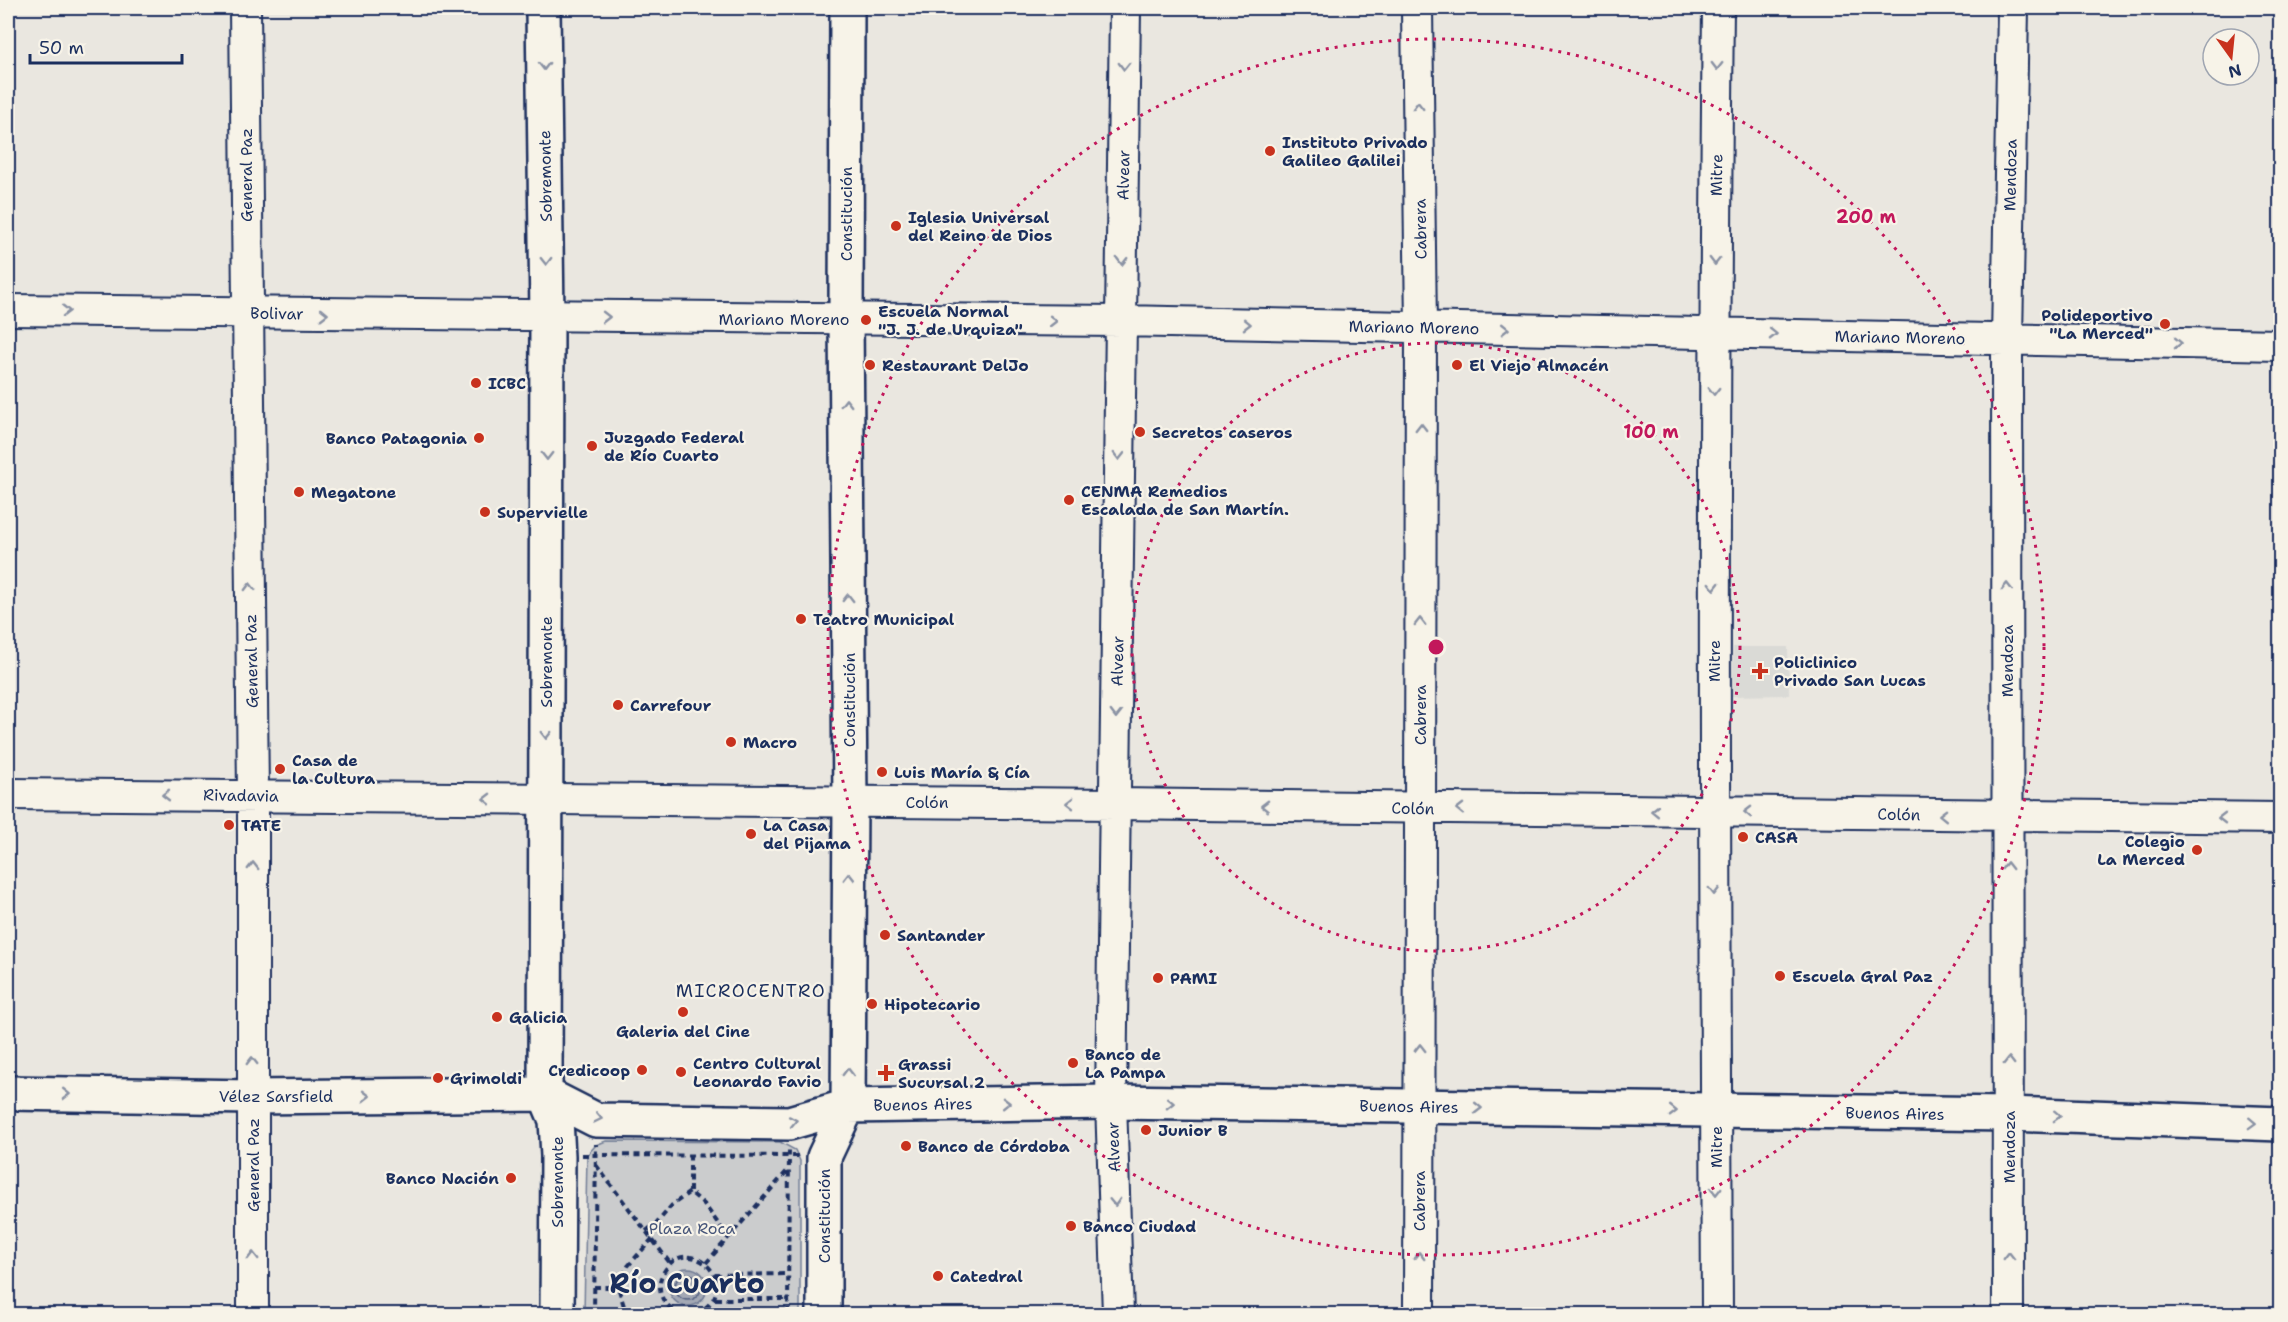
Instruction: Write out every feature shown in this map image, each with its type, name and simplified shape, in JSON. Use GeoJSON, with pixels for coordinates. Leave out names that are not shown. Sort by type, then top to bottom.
{"type":"FeatureCollection","features":[{"type":"Feature","properties":{"kind":"main road","name":"Sobremonte"},"geometry":{"type":"LineString","coordinates":[[543,8],[547,317],[545,1095],[556,1120],[558,1156],[557,1314]]}},
{"type":"Feature","properties":{"kind":"main road","name":"Constitución"},"geometry":{"type":"LineString","coordinates":[[824,1314],[825,1157],[848,1106],[850,802],[846,319],[847,8]]}},
{"type":"Feature","properties":{"kind":"main road","name":"Vélez Sarsfield"},"geometry":{"type":"LineString","coordinates":[[8,1093],[252,1097],[545,1095]]}},
{"type":"Feature","properties":{"kind":"main road","name":"Buenos Aires"},"geometry":{"type":"LineString","coordinates":[[545,1095],[596,1120],[789,1123],[848,1106],[1112,1102],[1716,1112],[2009,1114],[2280,1124]]}},
{"type":"Feature","properties":{"kind":"street","name":"General Paz"},"geometry":{"type":"LineString","coordinates":[[245,8],[246,313],[253,795],[253,1314]]}},
{"type":"Feature","properties":{"kind":"street","name":"Alvear"},"geometry":{"type":"LineString","coordinates":[[1118,1314],[1112,1102],[1125,8]]}},
{"type":"Feature","properties":{"kind":"street","name":"Cabrera"},"geometry":{"type":"LineString","coordinates":[[1417,8],[1421,328],[1419,1314]]}},
{"type":"Feature","properties":{"kind":"street","name":"Mitre"},"geometry":{"type":"LineString","coordinates":[[1717,1314],[1714,333],[1718,8]]}},
{"type":"Feature","properties":{"kind":"street","name":"Mendoza"},"geometry":{"type":"LineString","coordinates":[[2008,1314],[2007,339],[2013,8]]}},
{"type":"Feature","properties":{"kind":"street","name":"Bolivar"},"geometry":{"type":"LineString","coordinates":[[8,310],[547,317]]}},
{"type":"Feature","properties":{"kind":"street","name":"Mariano Moreno"},"geometry":{"type":"LineString","coordinates":[[547,317],[1121,321],[2280,345]]}},
{"type":"Feature","properties":{"kind":"street","name":"Rivadavia"},"geometry":{"type":"LineString","coordinates":[[8,794],[546,800]]}},
{"type":"Feature","properties":{"kind":"street","name":"Colón"},"geometry":{"type":"LineString","coordinates":[[546,800],[1115,804],[2280,818]]}},
{"type":"Feature","properties":{"kind":"path"},"geometry":{"type":"LineString","coordinates":[[594,1314],[596,1120]]}},
{"type":"Feature","properties":{"kind":"path"},"geometry":{"type":"LineString","coordinates":[[788,1314],[789,1123]]}},
{"type":"Feature","properties":{"kind":"path"},"geometry":{"type":"LineString","coordinates":[[558,1156],[825,1157]]}},
{"type":"Feature","properties":{"kind":"path"},"geometry":{"type":"LineString","coordinates":[[690,1156],[690,1192]]}},
{"type":"Feature","properties":{"kind":"path"},"geometry":{"type":"LineString","coordinates":[[596,1164],[670,1263]]}},
{"type":"Feature","properties":{"kind":"path"},"geometry":{"type":"LineString","coordinates":[[706,1263],[789,1169]]}},
{"type":"Feature","properties":{"kind":"path"},"geometry":{"type":"LineString","coordinates":[[646,1231],[657,1223],[672,1205],[690,1192]]}},
{"type":"Feature","properties":{"kind":"path"},"geometry":{"type":"LineString","coordinates":[[690,1192],[704,1203],[728,1238]]}},
{"type":"Feature","properties":{"kind":"path"},"geometry":{"type":"LineString","coordinates":[[630,1314],[624,1306],[618,1287],[628,1266],[652,1239]]}},
{"type":"Feature","properties":{"kind":"path"},"geometry":{"type":"LineString","coordinates":[[682,1314],[670,1309],[662,1298],[659,1286],[662,1274],[670,1263],[682,1258],[694,1258],[706,1263],[715,1275],[717,1286],[715,1299],[706,1309],[695,1314]]}},
{"type":"Feature","properties":{"kind":"path"},"geometry":{"type":"LineString","coordinates":[[715,1275],[788,1274]]}},
{"type":"Feature","properties":{"kind":"path"},"geometry":{"type":"LineString","coordinates":[[594,1287],[618,1287]]}},
{"type":"Feature","properties":{"kind":"path"},"geometry":{"type":"LineString","coordinates":[[715,1299],[788,1299]]}},
{"type":"Feature","properties":{"kind":"path"},"geometry":{"type":"LineString","coordinates":[[665,1314],[670,1309]]}},
{"type":"Feature","properties":{"kind":"path"},"geometry":{"type":"LineString","coordinates":[[706,1309],[711,1314]]}},
{"type":"Feature","properties":{"kind":"shaded area","name":"Policlinico Privado San Lucas"},"geometry":{"type":"Polygon","coordinates":[[[1733,647],[1788,647],[1789,695],[1732,696],[1733,647]]]}},
{"type":"Feature","properties":{"kind":"green space","name":"Plaza Roca"},"geometry":{"type":"Polygon","coordinates":[[[606,1141],[780,1142],[795,1150],[800,1161],[800,1314],[584,1314],[587,1155],[596,1145],[606,1141]]]}},
{"type":"Feature","properties":{"kind":"water"},"geometry":{"type":"Polygon","coordinates":[[[688,1268],[701,1274],[707,1287],[701,1300],[688,1306],[675,1300],[669,1287],[675,1274],[688,1268]]]}},
{"type":"Feature","properties":{"kind":"place","name":"Instituto Privado Galileo Galilei"},"geometry":{"type":"Point","coordinates":[1270,151]}},
{"type":"Feature","properties":{"kind":"place","name":"Iglesia Universal del Reino de Dios"},"geometry":{"type":"Point","coordinates":[896,226]}},
{"type":"Feature","properties":{"kind":"place","name":"Escuela Normal \"J. J. de Urquiza\""},"geometry":{"type":"Point","coordinates":[866,320]}},
{"type":"Feature","properties":{"kind":"place","name":"Polideportivo \"La Merced\""},"geometry":{"type":"Point","coordinates":[2165,324]}},
{"type":"Feature","properties":{"kind":"place","name":"Restaurant DelJo"},"geometry":{"type":"Point","coordinates":[870,365]}},
{"type":"Feature","properties":{"kind":"place","name":"El Viejo Almacén"},"geometry":{"type":"Point","coordinates":[1457,365]}},
{"type":"Feature","properties":{"kind":"place","name":"ICBC"},"geometry":{"type":"Point","coordinates":[476,383]}},
{"type":"Feature","properties":{"kind":"place","name":"Secretos caseros"},"geometry":{"type":"Point","coordinates":[1140,432]}},
{"type":"Feature","properties":{"kind":"place","name":"Banco Patagonia"},"geometry":{"type":"Point","coordinates":[479,438]}},
{"type":"Feature","properties":{"kind":"place","name":"Juzgado Federal de Río Cuarto"},"geometry":{"type":"Point","coordinates":[592,446]}},
{"type":"Feature","properties":{"kind":"place","name":"Megatone"},"geometry":{"type":"Point","coordinates":[299,492]}},
{"type":"Feature","properties":{"kind":"place","name":"CENMA Remedios Escalada de San Martín."},"geometry":{"type":"Point","coordinates":[1069,500]}},
{"type":"Feature","properties":{"kind":"place","name":"Supervielle"},"geometry":{"type":"Point","coordinates":[485,512]}},
{"type":"Feature","properties":{"kind":"place","name":"Teatro Municipal"},"geometry":{"type":"Point","coordinates":[801,619]}},
{"type":"Feature","properties":{"kind":"place","name":"Policlinico Privado San Lucas"},"geometry":{"type":"Point","coordinates":[1760,671]}},
{"type":"Feature","properties":{"kind":"place","name":"Carrefour"},"geometry":{"type":"Point","coordinates":[618,705]}},
{"type":"Feature","properties":{"kind":"place","name":"Macro"},"geometry":{"type":"Point","coordinates":[731,742]}},
{"type":"Feature","properties":{"kind":"place","name":"Casa de la Cultura"},"geometry":{"type":"Point","coordinates":[280,769]}},
{"type":"Feature","properties":{"kind":"place","name":"Luis María & Cía"},"geometry":{"type":"Point","coordinates":[882,772]}},
{"type":"Feature","properties":{"kind":"place","name":"TATE"},"geometry":{"type":"Point","coordinates":[229,825]}},
{"type":"Feature","properties":{"kind":"place","name":"La Casa del Pijama"},"geometry":{"type":"Point","coordinates":[751,834]}},
{"type":"Feature","properties":{"kind":"place","name":"CASA"},"geometry":{"type":"Point","coordinates":[1743,837]}},
{"type":"Feature","properties":{"kind":"place","name":"Colegio La Merced"},"geometry":{"type":"Point","coordinates":[2197,850]}},
{"type":"Feature","properties":{"kind":"place","name":"Santander"},"geometry":{"type":"Point","coordinates":[885,935]}},
{"type":"Feature","properties":{"kind":"place","name":"Escuela Gral Paz"},"geometry":{"type":"Point","coordinates":[1780,976]}},
{"type":"Feature","properties":{"kind":"place","name":"PAMI"},"geometry":{"type":"Point","coordinates":[1158,978]}},
{"type":"Feature","properties":{"kind":"place","name":"Hipotecario"},"geometry":{"type":"Point","coordinates":[872,1004]}},
{"type":"Feature","properties":{"kind":"place","name":"Galeria del Cine"},"geometry":{"type":"Point","coordinates":[683,1012]}},
{"type":"Feature","properties":{"kind":"place","name":"Galicia"},"geometry":{"type":"Point","coordinates":[497,1017]}},
{"type":"Feature","properties":{"kind":"place","name":"Banco de La Pampa"},"geometry":{"type":"Point","coordinates":[1073,1063]}},
{"type":"Feature","properties":{"kind":"place","name":"Credicoop"},"geometry":{"type":"Point","coordinates":[642,1070]}},
{"type":"Feature","properties":{"kind":"place","name":"Centro Cultural Leonardo Favio"},"geometry":{"type":"Point","coordinates":[681,1072]}},
{"type":"Feature","properties":{"kind":"place","name":"Grassi Sucursal 2"},"geometry":{"type":"Point","coordinates":[886,1073]}},
{"type":"Feature","properties":{"kind":"place","name":"Grimoldi"},"geometry":{"type":"Point","coordinates":[438,1078]}},
{"type":"Feature","properties":{"kind":"place","name":"Junior B"},"geometry":{"type":"Point","coordinates":[1146,1130]}},
{"type":"Feature","properties":{"kind":"place","name":"Banco de Córdoba"},"geometry":{"type":"Point","coordinates":[906,1146]}},
{"type":"Feature","properties":{"kind":"place","name":"Banco Nación"},"geometry":{"type":"Point","coordinates":[511,1178]}},
{"type":"Feature","properties":{"kind":"place","name":"Banco Ciudad"},"geometry":{"type":"Point","coordinates":[1071,1226]}},
{"type":"Feature","properties":{"kind":"place","name":"Catedral"},"geometry":{"type":"Point","coordinates":[938,1276]}},
{"type":"Feature","properties":{"kind":"district","name":"MICROCENTRO"},"geometry":{"type":"Point","coordinates":[751,991]}},
{"type":"Feature","properties":{"kind":"district","name":"Río Cuarto"},"geometry":{"type":"Point","coordinates":[687,1283]}}]}
